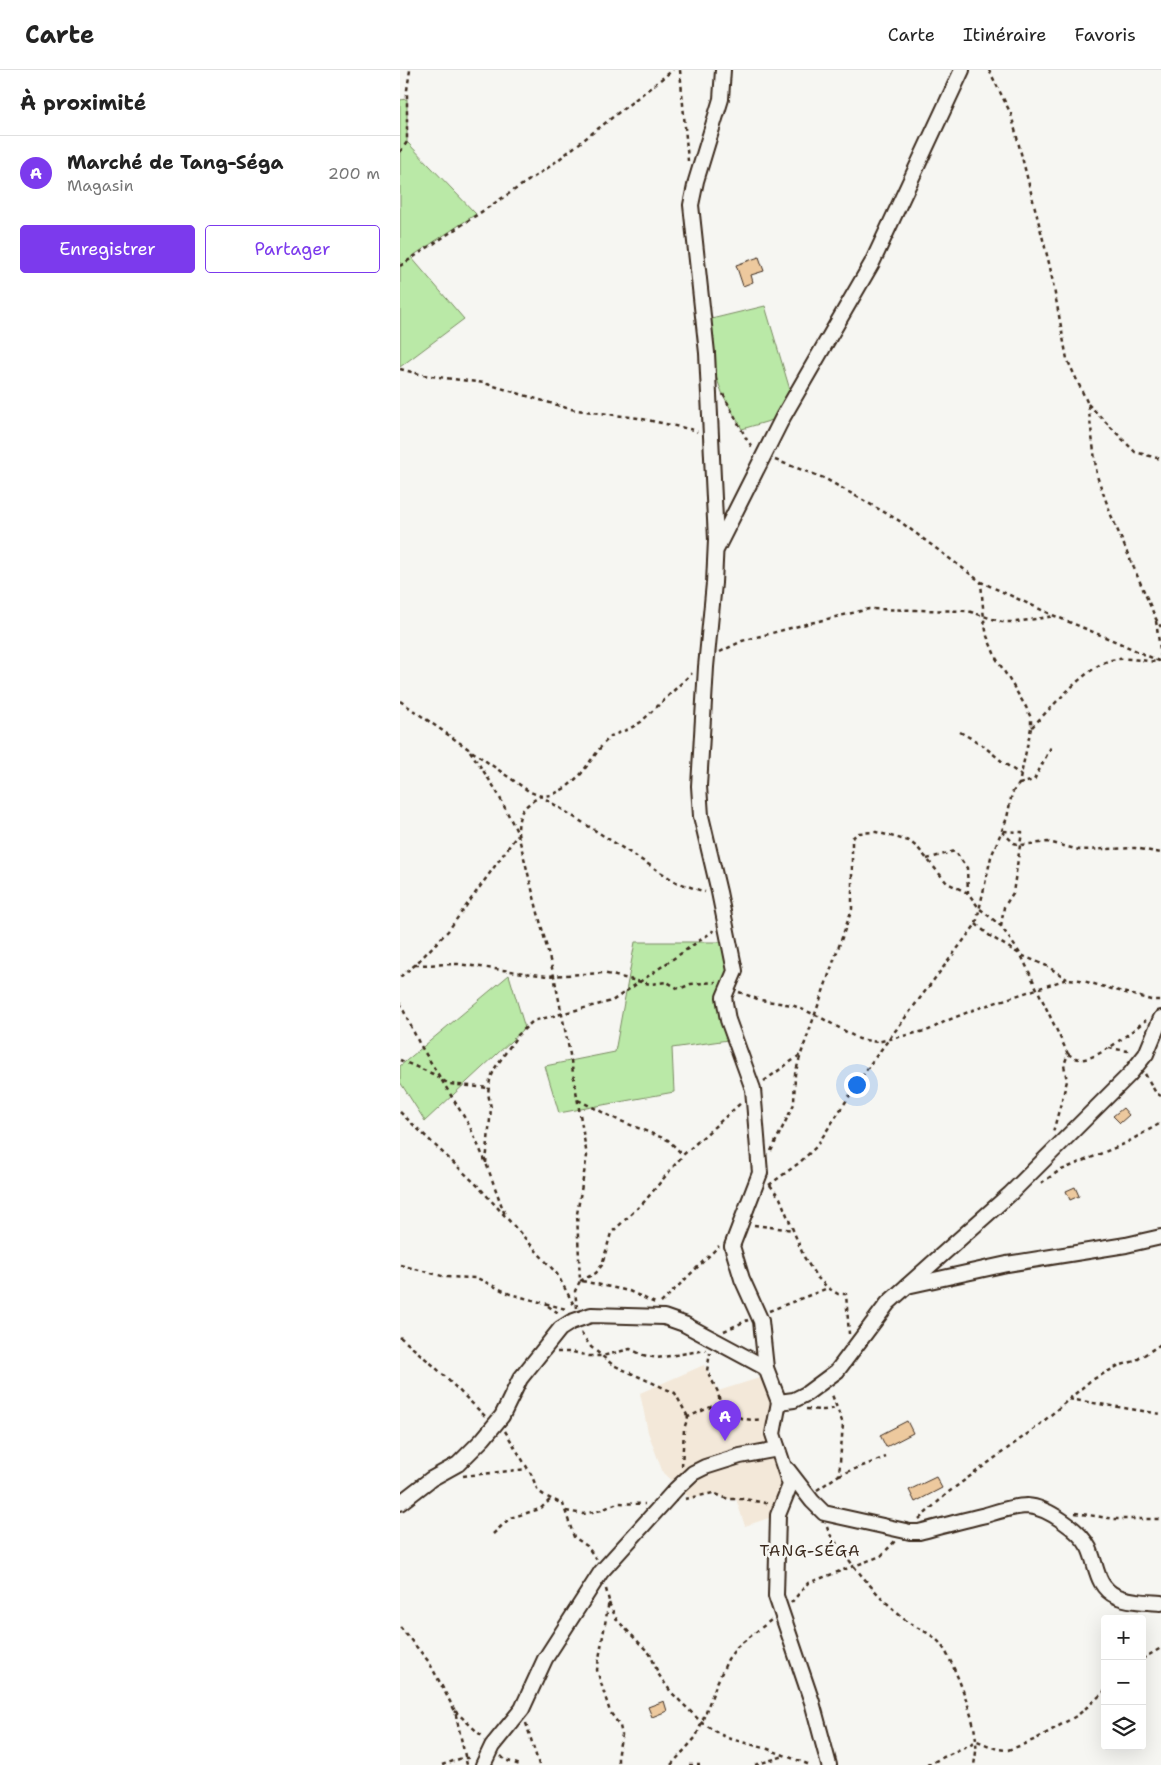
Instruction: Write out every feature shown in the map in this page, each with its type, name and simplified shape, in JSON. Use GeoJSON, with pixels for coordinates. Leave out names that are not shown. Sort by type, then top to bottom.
{"type":"FeatureCollection","features":[{"type":"Feature","properties":{"kind":"street"},"geometry":{"type":"LineString","coordinates":[[723,70],[721,99],[691,204],[708,353],[715,551],[699,786],[701,816],[735,971],[722,984],[728,1020],[753,1089],[760,1173],[732,1246],[742,1279],[761,1321],[766,1368],[779,1402],[773,1434],[790,1485],[778,1515],[776,1596],[812,1702],[829,1765]]}},
{"type":"Feature","properties":{"kind":"street"},"geometry":{"type":"LineString","coordinates":[[715,551],[783,416],[872,263],[962,70]]}},
{"type":"Feature","properties":{"kind":"street"},"geometry":{"type":"LineString","coordinates":[[779,1402],[800,1398],[837,1370],[888,1303],[1010,1194],[1130,1074],[1146,1054],[1154,1018]]}},
{"type":"Feature","properties":{"kind":"street"},"geometry":{"type":"LineString","coordinates":[[906,1286],[1007,1264],[1126,1245],[1161,1237]]}},
{"type":"Feature","properties":{"kind":"street"},"geometry":{"type":"LineString","coordinates":[[400,1503],[458,1464],[483,1439],[502,1416],[520,1379],[560,1329],[574,1317],[592,1315],[664,1317],[684,1324],[766,1368]]}},
{"type":"Feature","properties":{"kind":"street"},"geometry":{"type":"LineString","coordinates":[[483,1765],[492,1746],[522,1708],[546,1659],[601,1572],[681,1484],[693,1473],[705,1467],[740,1456],[778,1449]]}},
{"type":"Feature","properties":{"kind":"street"},"geometry":{"type":"LineString","coordinates":[[783,1465],[824,1513],[904,1531],[919,1532],[1011,1508],[1027,1506],[1041,1508],[1054,1515],[1081,1537],[1088,1548],[1102,1586],[1116,1596],[1161,1603]]}},
{"type":"Feature","properties":{"kind":"path"},"geometry":{"type":"LineString","coordinates":[[400,152],[407,142],[407,90],[410,70]]}},
{"type":"Feature","properties":{"kind":"path"},"geometry":{"type":"LineString","coordinates":[[400,266],[549,167],[673,70]]}},
{"type":"Feature","properties":{"kind":"path"},"geometry":{"type":"LineString","coordinates":[[680,70],[688,166]]}},
{"type":"Feature","properties":{"kind":"path"},"geometry":{"type":"LineString","coordinates":[[989,70],[1010,114],[1050,267],[1067,359],[1088,404],[1097,476],[1111,515],[1161,627]]}},
{"type":"Feature","properties":{"kind":"path"},"geometry":{"type":"LineString","coordinates":[[400,369],[423,375],[484,383],[570,409],[638,418],[694,430],[712,444]]}},
{"type":"Feature","properties":{"kind":"path"},"geometry":{"type":"LineString","coordinates":[[720,386],[747,440],[763,456],[824,478],[898,520],[981,582],[1161,662]]}},
{"type":"Feature","properties":{"kind":"path"},"geometry":{"type":"LineString","coordinates":[[1088,404],[1135,452],[1161,459]]}},
{"type":"Feature","properties":{"kind":"path"},"geometry":{"type":"LineString","coordinates":[[750,1196],[770,1185],[799,1163],[816,1147],[871,1063],[976,924],[991,857],[1007,818],[1012,794],[1019,784],[1031,728],[1031,718],[1026,707],[996,658],[987,636],[981,582]]}},
{"type":"Feature","properties":{"kind":"path"},"geometry":{"type":"LineString","coordinates":[[1156,619],[1161,656]]}},
{"type":"Feature","properties":{"kind":"path"},"geometry":{"type":"LineString","coordinates":[[1031,728],[1068,690],[1094,669],[1108,661],[1161,662]]}},
{"type":"Feature","properties":{"kind":"path"},"geometry":{"type":"LineString","coordinates":[[960,732],[981,744],[1004,764],[1021,775]]}},
{"type":"Feature","properties":{"kind":"path"},"geometry":{"type":"LineString","coordinates":[[1019,784],[1034,780],[1051,747]]}},
{"type":"Feature","properties":{"kind":"path"},"geometry":{"type":"LineString","coordinates":[[468,750],[496,790],[518,834],[562,1013],[587,1156],[577,1214],[580,1281],[574,1292],[574,1317]]}},
{"type":"Feature","properties":{"kind":"path"},"geometry":{"type":"LineString","coordinates":[[400,977],[415,965],[448,931],[518,834],[518,820],[521,811],[530,802],[541,796],[676,882],[721,901],[712,932],[612,1001],[533,1021],[517,1036],[495,1068],[490,1080],[489,1088],[492,1108],[486,1162]]}},
{"type":"Feature","properties":{"kind":"path"},"geometry":{"type":"LineString","coordinates":[[1001,831],[1014,843],[1021,844],[1048,842],[1079,850],[1135,848],[1161,853]]}},
{"type":"Feature","properties":{"kind":"path"},"geometry":{"type":"LineString","coordinates":[[1001,831],[1022,832],[1013,893],[1004,907],[1001,926]]}},
{"type":"Feature","properties":{"kind":"path"},"geometry":{"type":"LineString","coordinates":[[848,1356],[849,1328],[846,1294],[838,1294],[828,1288],[816,1276],[804,1257],[780,1198],[760,1173],[794,1104],[795,1074],[814,1014],[852,909],[852,838],[859,833],[876,832],[909,841],[918,848],[947,883],[968,893],[979,908],[1001,926],[1021,955],[1035,988],[1068,1054],[1064,1065],[1067,1081],[1053,1133]]}},
{"type":"Feature","properties":{"kind":"path"},"geometry":{"type":"LineString","coordinates":[[927,859],[955,851],[967,868],[968,893]]}},
{"type":"Feature","properties":{"kind":"path"},"geometry":{"type":"LineString","coordinates":[[976,924],[990,936],[1021,955],[1047,966],[1067,979]]}},
{"type":"Feature","properties":{"kind":"path"},"geometry":{"type":"LineString","coordinates":[[415,965],[458,964],[547,976],[603,973],[650,984],[667,982],[679,989],[691,984],[722,984],[760,1000],[792,1005],[814,1014],[859,1038],[877,1042],[929,1030],[972,1010],[1067,979],[1080,980],[1151,1000],[1161,1000]]}},
{"type":"Feature","properties":{"kind":"path"},"geometry":{"type":"LineString","coordinates":[[722,984],[735,971]]}},
{"type":"Feature","properties":{"kind":"path"},"geometry":{"type":"LineString","coordinates":[[400,1003],[419,1043],[469,1125],[486,1162],[505,1216]]}},
{"type":"Feature","properties":{"kind":"path"},"geometry":{"type":"LineString","coordinates":[[1068,1054],[1080,1059],[1092,1056],[1114,1045],[1154,1018]]}},
{"type":"Feature","properties":{"kind":"path"},"geometry":{"type":"LineString","coordinates":[[580,1281],[596,1273],[602,1265],[611,1233],[644,1202],[683,1155],[738,1106],[753,1089],[801,1054]]}},
{"type":"Feature","properties":{"kind":"path"},"geometry":{"type":"LineString","coordinates":[[400,1060],[449,1084],[489,1088]]}},
{"type":"Feature","properties":{"kind":"path"},"geometry":{"type":"LineString","coordinates":[[578,1100],[616,1119],[668,1140],[683,1155]]}},
{"type":"Feature","properties":{"kind":"path"},"geometry":{"type":"LineString","coordinates":[[400,1112],[478,1186],[557,1274],[578,1329],[590,1347],[613,1365],[675,1393],[688,1416],[684,1429],[681,1484]]}},
{"type":"Feature","properties":{"kind":"path"},"geometry":{"type":"LineString","coordinates":[[1038,1185],[1059,1171],[1124,1144],[1161,1123]]}},
{"type":"Feature","properties":{"kind":"path"},"geometry":{"type":"LineString","coordinates":[[740,1222],[793,1230]]}},
{"type":"Feature","properties":{"kind":"path"},"geometry":{"type":"LineString","coordinates":[[580,1281],[629,1291],[659,1306],[721,1243]]}},
{"type":"Feature","properties":{"kind":"path"},"geometry":{"type":"LineString","coordinates":[[400,1266],[446,1277],[477,1278],[510,1294],[547,1305],[574,1317]]}},
{"type":"Feature","properties":{"kind":"path"},"geometry":{"type":"LineString","coordinates":[[713,1339],[727,1328],[828,1288]]}},
{"type":"Feature","properties":{"kind":"path"},"geometry":{"type":"LineString","coordinates":[[547,1305],[574,1317]]}},
{"type":"Feature","properties":{"kind":"path"},"geometry":{"type":"LineString","coordinates":[[671,1765],[696,1738],[717,1683],[728,1659],[737,1647],[760,1631],[796,1598],[808,1583],[880,1556],[904,1531],[950,1491],[1038,1426],[1090,1382],[1118,1366],[1135,1361],[1161,1344]]}},
{"type":"Feature","properties":{"kind":"path"},"geometry":{"type":"LineString","coordinates":[[541,1354],[574,1352],[589,1356],[602,1356],[630,1350],[657,1358],[711,1348],[707,1371],[718,1392],[720,1403],[688,1416]]}},
{"type":"Feature","properties":{"kind":"path"},"geometry":{"type":"LineString","coordinates":[[826,1378],[843,1424],[839,1475]]}},
{"type":"Feature","properties":{"kind":"path"},"geometry":{"type":"LineString","coordinates":[[1069,1399],[1161,1414]]}},
{"type":"Feature","properties":{"kind":"path"},"geometry":{"type":"LineString","coordinates":[[808,1496],[839,1475],[886,1457]]}},
{"type":"Feature","properties":{"kind":"path"},"geometry":{"type":"LineString","coordinates":[[439,1475],[471,1476],[528,1469]]}},
{"type":"Feature","properties":{"kind":"path"},"geometry":{"type":"LineString","coordinates":[[566,1511],[583,1514],[602,1510],[617,1503],[648,1504],[667,1500],[691,1499],[713,1493],[728,1499],[745,1498],[772,1505],[782,1504]]}},
{"type":"Feature","properties":{"kind":"path"},"geometry":{"type":"LineString","coordinates":[[493,1534],[510,1518],[540,1509],[551,1499]]}},
{"type":"Feature","properties":{"kind":"path"},"geometry":{"type":"LineString","coordinates":[[1069,1512],[1115,1519],[1161,1519]]}},
{"type":"Feature","properties":{"kind":"path"},"geometry":{"type":"LineString","coordinates":[[824,1513],[828,1533],[852,1566],[905,1620],[938,1641],[948,1655],[966,1697],[976,1742],[974,1765]]}},
{"type":"Feature","properties":{"kind":"path"},"geometry":{"type":"LineString","coordinates":[[574,1537],[587,1546],[596,1558],[609,1602],[617,1620],[650,1654],[659,1675],[671,1692],[702,1723],[727,1738],[768,1748],[810,1765]]}},
{"type":"Feature","properties":{"kind":"path"},"geometry":{"type":"LineString","coordinates":[[609,1602],[597,1670],[610,1712],[620,1726],[622,1735],[618,1752],[618,1765]]}},
{"type":"Feature","properties":{"kind":"path"},"geometry":{"type":"LineString","coordinates":[[400,1627],[429,1662],[454,1711],[467,1765]]}},
{"type":"Feature","properties":{"kind":"path"},"geometry":{"type":"LineString","coordinates":[[1146,1657],[1160,1648]]}},
{"type":"Feature","properties":{"kind":"path"},"geometry":{"type":"LineString","coordinates":[[928,1765],[976,1742],[997,1749],[1008,1750],[1022,1745],[1078,1715],[1101,1694]]}},
{"type":"Feature","properties":{"kind":"path"},"geometry":{"type":"LineString","coordinates":[[522,1708],[539,1765]]}},
{"type":"Feature","properties":{"kind":"path"},"geometry":{"type":"LineString","coordinates":[[755,1765],[785,1756]]}},
{"type":"Feature","properties":{"kind":"path"},"geometry":{"type":"LineString","coordinates":[[689,1765],[700,1765]]}},
{"type":"Feature","properties":{"kind":"shaded area"},"geometry":{"type":"Polygon","coordinates":[[[704,1365],[718,1391],[769,1375],[779,1402],[773,1435],[790,1485],[778,1515],[745,1526],[736,1499],[728,1499],[713,1493],[691,1499],[663,1473],[648,1432],[640,1393],[704,1365]]]}},
{"type":"Feature","properties":{"kind":"green space"},"geometry":{"type":"Polygon","coordinates":[[[407,99],[407,142],[476,214],[411,257],[464,319],[400,367],[400,100],[407,99]]]}},
{"type":"Feature","properties":{"kind":"green space"},"geometry":{"type":"Polygon","coordinates":[[[765,306],[793,400],[783,417],[742,429],[723,395],[707,353],[703,321],[765,306]]]}},
{"type":"Feature","properties":{"kind":"green space"},"geometry":{"type":"Polygon","coordinates":[[[635,942],[729,942],[735,971],[724,997],[735,1039],[672,1048],[674,1092],[559,1113],[545,1066],[615,1052],[635,942]]]}},
{"type":"Feature","properties":{"kind":"green space"},"geometry":{"type":"Polygon","coordinates":[[[509,975],[525,1028],[425,1121],[400,1082],[400,1066],[509,975]]]}},
{"type":"Feature","properties":{"kind":"building"},"geometry":{"type":"Polygon","coordinates":[[[759,257],[764,271],[751,275],[753,282],[743,286],[736,265],[759,257]]]}},
{"type":"Feature","properties":{"kind":"building"},"geometry":{"type":"Polygon","coordinates":[[[1123,1108],[1129,1115],[1120,1123],[1113,1116],[1123,1108]]]}},
{"type":"Feature","properties":{"kind":"building"},"geometry":{"type":"Polygon","coordinates":[[[1075,1187],[1079,1196],[1070,1200],[1066,1191],[1075,1187]]]}},
{"type":"Feature","properties":{"kind":"building"},"geometry":{"type":"Polygon","coordinates":[[[907,1421],[913,1433],[886,1447],[880,1435],[907,1421]]]}},
{"type":"Feature","properties":{"kind":"building"},"geometry":{"type":"Polygon","coordinates":[[[936,1477],[942,1488],[915,1502],[909,1490],[936,1477]]]}},
{"type":"Feature","properties":{"kind":"building"},"geometry":{"type":"Polygon","coordinates":[[[664,1701],[667,1711],[652,1717],[648,1707],[664,1701]]]}},
{"type":"Feature","properties":{"kind":"place","name":"Marché de Tang-Séga"},"geometry":{"type":"Point","coordinates":[725,1441]}},
{"type":"Feature","properties":{"kind":"district","name":"TANG-SÉGA"},"geometry":{"type":"Point","coordinates":[810,1550]}}]}
